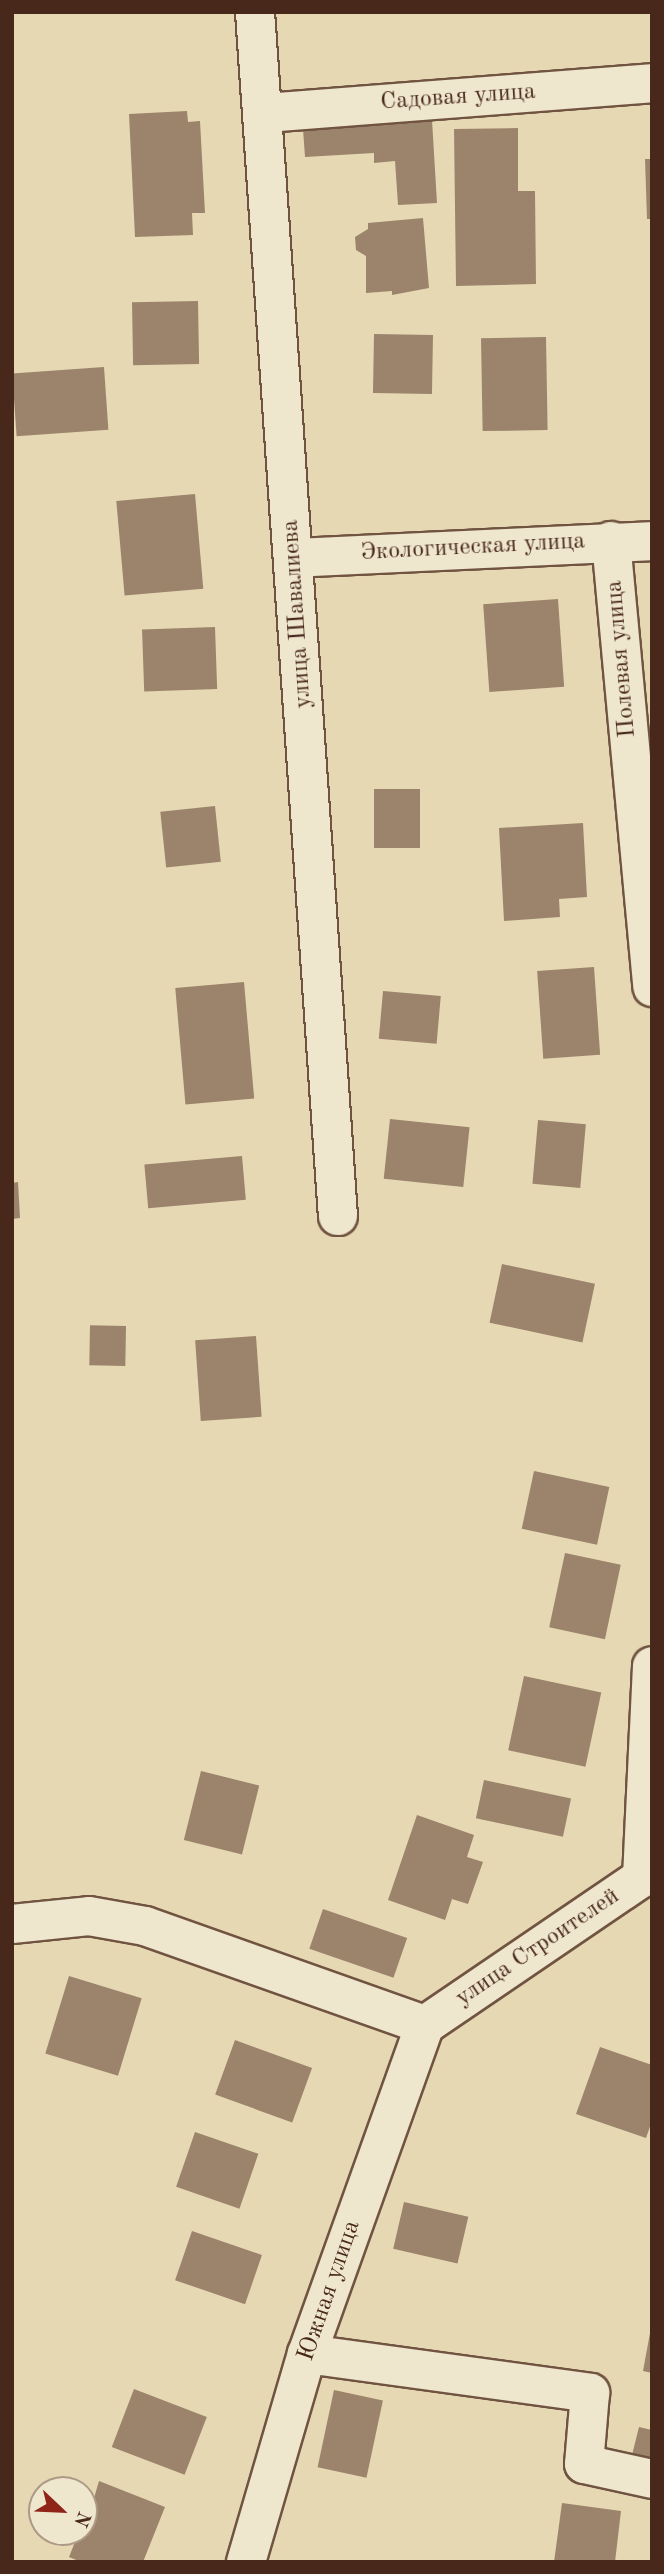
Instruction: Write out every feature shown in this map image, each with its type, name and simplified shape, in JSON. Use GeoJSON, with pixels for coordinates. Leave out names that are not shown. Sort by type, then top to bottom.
{"type":"FeatureCollection","features":[{"type":"Feature","properties":{"kind":"street","name":"улица Шавалиева"},"geometry":{"type":"LineString","coordinates":[[255,12],[265,113],[338,1216]]}},
{"type":"Feature","properties":{"kind":"street","name":"Садовая улица"},"geometry":{"type":"LineString","coordinates":[[265,113],[652,83]]}},
{"type":"Feature","properties":{"kind":"street","name":"Полевая улица"},"geometry":{"type":"LineString","coordinates":[[611,541],[652,987]]}},
{"type":"Feature","properties":{"kind":"street","name":"Экологическая улица"},"geometry":{"type":"LineString","coordinates":[[295,558],[652,541]]}},
{"type":"Feature","properties":{"kind":"street"},"geometry":{"type":"LineString","coordinates":[[647,1874],[652,1666]]}},
{"type":"Feature","properties":{"kind":"street","name":"улица Строителей"},"geometry":{"type":"LineString","coordinates":[[425,2025],[647,1874]]}},
{"type":"Feature","properties":{"kind":"street"},"geometry":{"type":"LineString","coordinates":[[12,1924],[42,1918],[89,1916],[145,1926],[425,2025]]}},
{"type":"Feature","properties":{"kind":"street","name":"Южная улица"},"geometry":{"type":"LineString","coordinates":[[246,2562],[307,2354],[425,2025]]}},
{"type":"Feature","properties":{"kind":"street"},"geometry":{"type":"LineString","coordinates":[[307,2354],[590,2393],[584,2465],[652,2479]]}},
{"type":"Feature","properties":{"kind":"building"},"geometry":{"type":"Polygon","coordinates":[[[187,111],[188,122],[200,121],[205,213],[192,213],[193,235],[135,237],[129,114],[187,111]]]}},
{"type":"Feature","properties":{"kind":"building"},"geometry":{"type":"Polygon","coordinates":[[[432,120],[437,203],[398,205],[395,161],[374,163],[374,153],[305,157],[303,129],[432,120]]]}},
{"type":"Feature","properties":{"kind":"building"},"geometry":{"type":"Polygon","coordinates":[[[518,128],[518,191],[535,191],[536,284],[456,286],[454,129],[518,128]]]}},
{"type":"Feature","properties":{"kind":"building"},"geometry":{"type":"Polygon","coordinates":[[[645,159],[652,159],[652,219],[647,219],[645,159]]]}},
{"type":"Feature","properties":{"kind":"building"},"geometry":{"type":"Polygon","coordinates":[[[423,218],[429,288],[392,295],[392,291],[366,293],[366,256],[356,250],[355,237],[368,229],[368,223],[423,218]]]}},
{"type":"Feature","properties":{"kind":"building"},"geometry":{"type":"Polygon","coordinates":[[[198,301],[199,364],[133,365],[132,302],[198,301]]]}},
{"type":"Feature","properties":{"kind":"building"},"geometry":{"type":"Polygon","coordinates":[[[374,334],[433,335],[432,394],[373,393],[374,334]]]}},
{"type":"Feature","properties":{"kind":"building"},"geometry":{"type":"Polygon","coordinates":[[[546,337],[548,430],[483,431],[481,338],[546,337]]]}},
{"type":"Feature","properties":{"kind":"building"},"geometry":{"type":"Polygon","coordinates":[[[104,367],[108,430],[17,436],[12,373],[104,367]]]}},
{"type":"Feature","properties":{"kind":"building"},"geometry":{"type":"Polygon","coordinates":[[[195,494],[203,589],[125,596],[116,501],[195,494]]]}},
{"type":"Feature","properties":{"kind":"building"},"geometry":{"type":"Polygon","coordinates":[[[558,599],[564,687],[489,692],[483,604],[558,599]]]}},
{"type":"Feature","properties":{"kind":"building"},"geometry":{"type":"Polygon","coordinates":[[[215,627],[217,689],[144,692],[142,630],[215,627]]]}},
{"type":"Feature","properties":{"kind":"building"},"geometry":{"type":"Polygon","coordinates":[[[374,789],[420,789],[420,848],[374,848],[374,789]]]}},
{"type":"Feature","properties":{"kind":"building"},"geometry":{"type":"Polygon","coordinates":[[[215,806],[221,862],[166,867],[160,812],[215,806]]]}},
{"type":"Feature","properties":{"kind":"building"},"geometry":{"type":"Polygon","coordinates":[[[583,823],[587,897],[559,899],[560,917],[504,921],[499,828],[583,823]]]}},
{"type":"Feature","properties":{"kind":"building"},"geometry":{"type":"Polygon","coordinates":[[[594,967],[600,1055],[543,1059],[537,971],[594,967]]]}},
{"type":"Feature","properties":{"kind":"building"},"geometry":{"type":"Polygon","coordinates":[[[244,982],[254,1099],[185,1105],[175,988],[244,982]]]}},
{"type":"Feature","properties":{"kind":"building"},"geometry":{"type":"Polygon","coordinates":[[[383,991],[441,996],[437,1044],[379,1039],[383,991]]]}},
{"type":"Feature","properties":{"kind":"building"},"geometry":{"type":"Polygon","coordinates":[[[390,1119],[470,1127],[463,1187],[384,1179],[390,1119]]]}},
{"type":"Feature","properties":{"kind":"building"},"geometry":{"type":"Polygon","coordinates":[[[538,1120],[586,1124],[580,1188],[532,1184],[538,1120]]]}},
{"type":"Feature","properties":{"kind":"building"},"geometry":{"type":"Polygon","coordinates":[[[242,1156],[246,1200],[148,1208],[144,1165],[242,1156]]]}},
{"type":"Feature","properties":{"kind":"building"},"geometry":{"type":"Polygon","coordinates":[[[18,1182],[20,1218],[12,1219],[12,1183],[18,1182]]]}},
{"type":"Feature","properties":{"kind":"building"},"geometry":{"type":"Polygon","coordinates":[[[502,1264],[595,1284],[582,1342],[490,1323],[502,1264]]]}},
{"type":"Feature","properties":{"kind":"building"},"geometry":{"type":"Polygon","coordinates":[[[90,1325],[126,1326],[125,1366],[89,1365],[90,1325]]]}},
{"type":"Feature","properties":{"kind":"building"},"geometry":{"type":"Polygon","coordinates":[[[256,1336],[262,1417],[201,1421],[195,1340],[256,1336]]]}},
{"type":"Feature","properties":{"kind":"building"},"geometry":{"type":"Polygon","coordinates":[[[534,1471],[609,1487],[597,1545],[522,1529],[534,1471]]]}},
{"type":"Feature","properties":{"kind":"building"},"geometry":{"type":"Polygon","coordinates":[[[565,1553],[621,1565],[605,1639],[549,1627],[565,1553]]]}},
{"type":"Feature","properties":{"kind":"building"},"geometry":{"type":"Polygon","coordinates":[[[524,1676],[601,1692],[585,1767],[508,1750],[524,1676]]]}},
{"type":"Feature","properties":{"kind":"building"},"geometry":{"type":"Polygon","coordinates":[[[201,1771],[259,1786],[242,1854],[184,1840],[201,1771]]]}},
{"type":"Feature","properties":{"kind":"building"},"geometry":{"type":"Polygon","coordinates":[[[484,1780],[571,1799],[563,1837],[476,1818],[484,1780]]]}},
{"type":"Feature","properties":{"kind":"building"},"geometry":{"type":"Polygon","coordinates":[[[417,1815],[474,1835],[467,1857],[483,1862],[468,1904],[452,1899],[445,1920],[388,1900],[417,1815]]]}},
{"type":"Feature","properties":{"kind":"building"},"geometry":{"type":"Polygon","coordinates":[[[323,1909],[407,1938],[393,1978],[309,1949],[323,1909]]]}},
{"type":"Feature","properties":{"kind":"building"},"geometry":{"type":"Polygon","coordinates":[[[69,1976],[142,1998],[118,2076],[45,2053],[69,1976]]]}},
{"type":"Feature","properties":{"kind":"building"},"geometry":{"type":"Polygon","coordinates":[[[235,2040],[312,2068],[292,2123],[215,2095],[235,2040]]]}},
{"type":"Feature","properties":{"kind":"building"},"geometry":{"type":"Polygon","coordinates":[[[600,2047],[652,2065],[652,2121],[646,2138],[576,2114],[600,2047]]]}},
{"type":"Feature","properties":{"kind":"building"},"geometry":{"type":"Polygon","coordinates":[[[195,2132],[258,2154],[239,2209],[176,2187],[195,2132]]]}},
{"type":"Feature","properties":{"kind":"building"},"geometry":{"type":"Polygon","coordinates":[[[404,2202],[468,2217],[458,2264],[393,2249],[404,2202]]]}},
{"type":"Feature","properties":{"kind":"building"},"geometry":{"type":"Polygon","coordinates":[[[192,2231],[262,2255],[245,2304],[175,2280],[192,2231]]]}},
{"type":"Feature","properties":{"kind":"building"},"geometry":{"type":"Polygon","coordinates":[[[652,2333],[652,2373],[643,2371],[652,2333]]]}},
{"type":"Feature","properties":{"kind":"building"},"geometry":{"type":"Polygon","coordinates":[[[134,2389],[207,2417],[185,2475],[112,2447],[134,2389]]]}},
{"type":"Feature","properties":{"kind":"building"},"geometry":{"type":"Polygon","coordinates":[[[334,2390],[383,2400],[366,2478],[318,2467],[334,2390]]]}},
{"type":"Feature","properties":{"kind":"building"},"geometry":{"type":"Polygon","coordinates":[[[639,2427],[652,2430],[652,2460],[632,2455],[639,2427]]]}},
{"type":"Feature","properties":{"kind":"building"},"geometry":{"type":"Polygon","coordinates":[[[99,2481],[165,2507],[143,2562],[81,2562],[69,2557],[73,2546],[98,2546],[99,2481]]]}},
{"type":"Feature","properties":{"kind":"building"},"geometry":{"type":"Polygon","coordinates":[[[562,2503],[621,2511],[615,2562],[554,2562],[562,2503]]]}}]}
